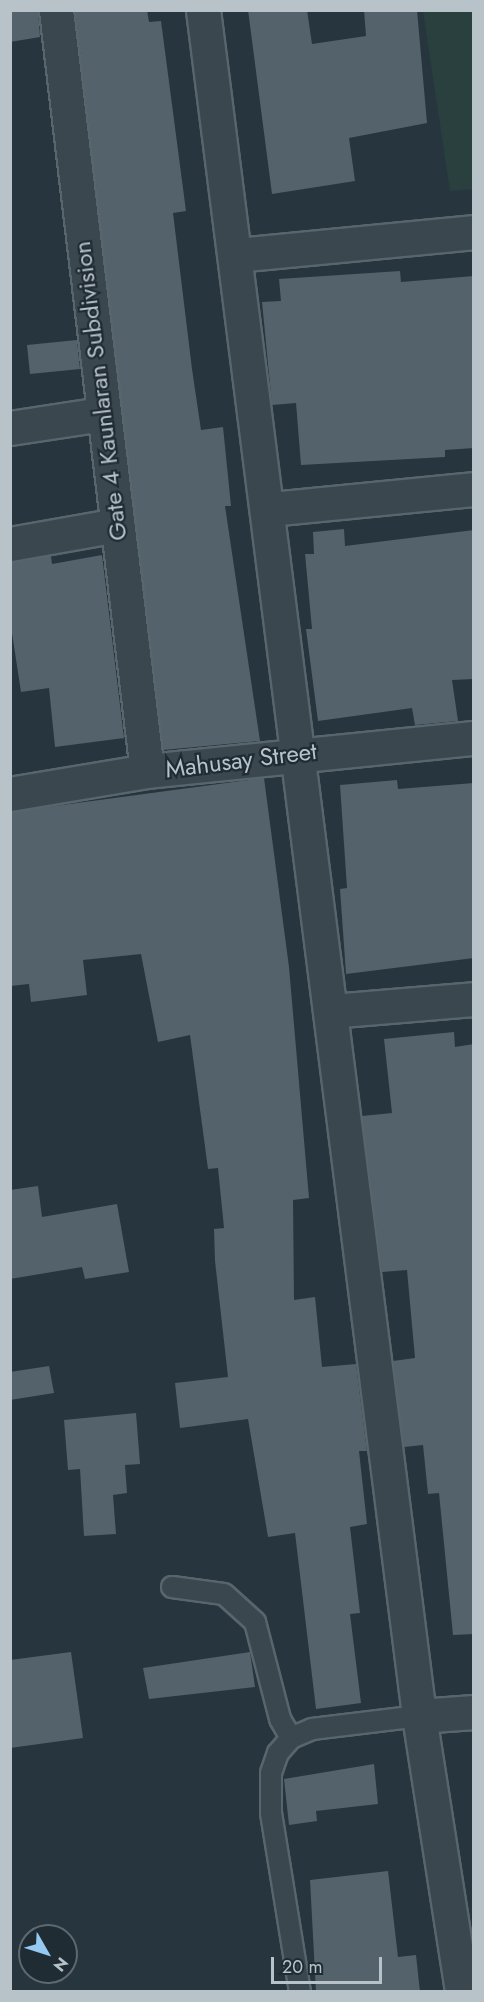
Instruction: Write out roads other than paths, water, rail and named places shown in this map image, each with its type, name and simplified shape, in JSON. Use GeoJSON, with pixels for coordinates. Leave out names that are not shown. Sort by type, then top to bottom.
{"type":"FeatureCollection","features":[{"type":"Feature","properties":{"kind":"street","name":"Gate 4 Kaunlaran Subdivision"},"geometry":{"type":"LineString","coordinates":[[56,10],[101,414],[147,771]]}},
{"type":"Feature","properties":{"kind":"street"},"geometry":{"type":"LineString","coordinates":[[203,10],[270,509],[419,1716],[465,1980]]}},
{"type":"Feature","properties":{"kind":"street"},"geometry":{"type":"LineString","coordinates":[[236,255],[474,232]]}},
{"type":"Feature","properties":{"kind":"street"},"geometry":{"type":"LineString","coordinates":[[10,429],[101,414]]}},
{"type":"Feature","properties":{"kind":"street"},"geometry":{"type":"LineString","coordinates":[[270,509],[474,489]]}},
{"type":"Feature","properties":{"kind":"street"},"geometry":{"type":"LineString","coordinates":[[10,544],[117,525]]}},
{"type":"Feature","properties":{"kind":"street","name":"Mahusay Street"},"geometry":{"type":"LineString","coordinates":[[10,795],[147,771],[300,752],[474,738]]}},
{"type":"Feature","properties":{"kind":"street"},"geometry":{"type":"LineString","coordinates":[[331,1011],[474,999]]}},
{"type":"Feature","properties":{"kind":"street"},"geometry":{"type":"LineString","coordinates":[[419,1716],[474,1712]]}},
{"type":"Feature","properties":{"kind":"lane"},"geometry":{"type":"LineString","coordinates":[[172,1587],[224,1594],[255,1622],[280,1719],[291,1738]]}},
{"type":"Feature","properties":{"kind":"lane"},"geometry":{"type":"LineString","coordinates":[[300,1992],[271,1813],[271,1773],[291,1738],[312,1729],[419,1716]]}}]}
